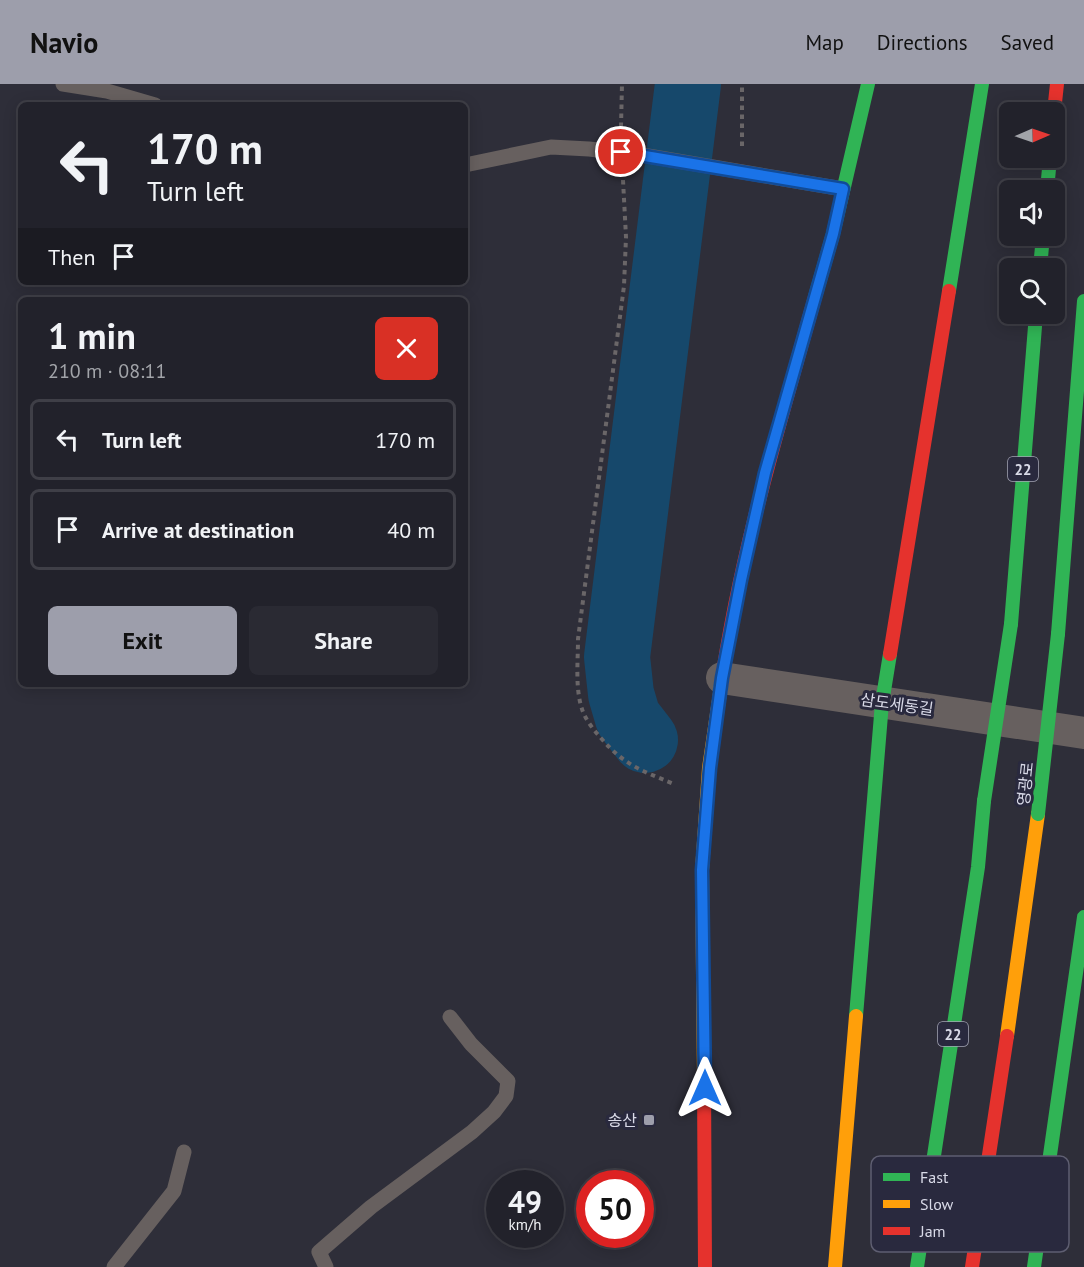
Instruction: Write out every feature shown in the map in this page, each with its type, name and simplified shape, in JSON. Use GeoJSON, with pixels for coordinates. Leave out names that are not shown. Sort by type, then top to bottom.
{"type":"FeatureCollection","features":[{"type":"Feature","properties":{"kind":"main road"},"geometry":{"type":"LineString","coordinates":[[705,1267],[702,870],[710,768],[722,678],[765,473],[833,234],[868,84]]}},
{"type":"Feature","properties":{"kind":"main road"},"geometry":{"type":"LineString","coordinates":[[835,1267],[882,703],[982,84]]}},
{"type":"Feature","properties":{"kind":"main road"},"geometry":{"type":"LineString","coordinates":[[1055,102],[1057,84]]}},
{"type":"Feature","properties":{"kind":"main road","name":"영광로"},"geometry":{"type":"LineString","coordinates":[[989,1156],[1038,814],[1058,634],[1084,301]]}},
{"type":"Feature","properties":{"kind":"main road","name":"22"},"geometry":{"type":"LineString","coordinates":[[934,1156],[978,867],[984,801],[1011,624],[1035,324]]}},
{"type":"Feature","properties":{"kind":"main road"},"geometry":{"type":"LineString","coordinates":[[1051,1156],[1084,917]]}},
{"type":"Feature","properties":{"kind":"main road","name":"22"},"geometry":{"type":"LineString","coordinates":[[917,1267],[919,1252]]}},
{"type":"Feature","properties":{"kind":"main road","name":"영광로"},"geometry":{"type":"LineString","coordinates":[[972,1267],[974,1252]]}},
{"type":"Feature","properties":{"kind":"main road"},"geometry":{"type":"LineString","coordinates":[[1035,1267],[1037,1252]]}},
{"type":"Feature","properties":{"kind":"street","name":"삼도세동길"},"geometry":{"type":"LineString","coordinates":[[722,678],[1078,732]]}},
{"type":"Feature","properties":{"kind":"lane"},"geometry":{"type":"LineString","coordinates":[[63,84],[107,91],[145,102]]}},
{"type":"Feature","properties":{"kind":"lane"},"geometry":{"type":"LineString","coordinates":[[468,164],[551,147],[642,155],[843,189]]}},
{"type":"Feature","properties":{"kind":"lane"},"geometry":{"type":"LineString","coordinates":[[326,1267],[319,1252],[371,1207],[472,1132],[494,1112],[506,1096],[508,1081],[471,1044],[450,1017]]}},
{"type":"Feature","properties":{"kind":"lane"},"geometry":{"type":"LineString","coordinates":[[114,1267],[174,1191],[184,1152]]}},
{"type":"Feature","properties":{"kind":"path"},"geometry":{"type":"LineString","coordinates":[[622,84],[621,152],[626,237],[624,286],[578,639],[578,683],[582,710],[592,728],[621,759],[637,769],[708,799]]}},
{"type":"Feature","properties":{"kind":"path"},"geometry":{"type":"LineString","coordinates":[[741,171],[742,84]]}},
{"type":"Feature","properties":{"kind":"waterway"},"geometry":{"type":"LineString","coordinates":[[645,740],[628,718],[621,694],[617,657],[688,84]]}},
{"type":"Feature","properties":{"kind":"traffic: fast"},"geometry":{"type":"LineString","coordinates":[[815,297],[833,234],[868,84]]}},
{"type":"Feature","properties":{"kind":"traffic: fast"},"geometry":{"type":"LineString","coordinates":[[949,291],[982,84]]}},
{"type":"Feature","properties":{"kind":"traffic: fast"},"geometry":{"type":"LineString","coordinates":[[1048,180],[1049,168]]}},
{"type":"Feature","properties":{"kind":"traffic: fast"},"geometry":{"type":"LineString","coordinates":[[1041,258],[1042,246]]}},
{"type":"Feature","properties":{"kind":"traffic: fast"},"geometry":{"type":"LineString","coordinates":[[1058,634],[1084,301]]}},
{"type":"Feature","properties":{"kind":"traffic: fast"},"geometry":{"type":"LineString","coordinates":[[1011,624],[1035,324]]}},
{"type":"Feature","properties":{"kind":"traffic: fast"},"geometry":{"type":"LineString","coordinates":[[984,801],[1011,624]]}},
{"type":"Feature","properties":{"kind":"traffic: fast"},"geometry":{"type":"LineString","coordinates":[[1038,814],[1058,634]]}},
{"type":"Feature","properties":{"kind":"traffic: fast"},"geometry":{"type":"LineString","coordinates":[[856,1016],[882,703],[890,654]]}},
{"type":"Feature","properties":{"kind":"traffic: fast"},"geometry":{"type":"LineString","coordinates":[[934,1156],[978,867],[984,801]]}},
{"type":"Feature","properties":{"kind":"traffic: fast"},"geometry":{"type":"LineString","coordinates":[[1050,1156],[1084,917]]}},
{"type":"Feature","properties":{"kind":"traffic: fast"},"geometry":{"type":"LineString","coordinates":[[917,1267],[919,1252]]}},
{"type":"Feature","properties":{"kind":"traffic: fast"},"geometry":{"type":"LineString","coordinates":[[1034,1267],[1036,1252]]}},
{"type":"Feature","properties":{"kind":"traffic: slow"},"geometry":{"type":"LineString","coordinates":[[704,1080],[702,870],[709,768],[721,686]]}},
{"type":"Feature","properties":{"kind":"traffic: slow"},"geometry":{"type":"LineString","coordinates":[[1007,1036],[1038,814]]}},
{"type":"Feature","properties":{"kind":"traffic: slow"},"geometry":{"type":"LineString","coordinates":[[835,1267],[856,1016]]}},
{"type":"Feature","properties":{"kind":"traffic: jam"},"geometry":{"type":"LineString","coordinates":[[1055,102],[1057,84]]}},
{"type":"Feature","properties":{"kind":"traffic: jam"},"geometry":{"type":"LineString","coordinates":[[890,654],[949,291]]}},
{"type":"Feature","properties":{"kind":"traffic: jam"},"geometry":{"type":"LineString","coordinates":[[721,686],[750,539],[774,442],[815,297]]}},
{"type":"Feature","properties":{"kind":"traffic: jam"},"geometry":{"type":"LineString","coordinates":[[989,1156],[1007,1036]]}},
{"type":"Feature","properties":{"kind":"traffic: jam"},"geometry":{"type":"LineString","coordinates":[[704,1080],[705,1267]]}},
{"type":"Feature","properties":{"kind":"traffic: jam"},"geometry":{"type":"LineString","coordinates":[[972,1267],[974,1252]]}},
{"type":"Feature","properties":{"kind":"place","name":"송산"},"geometry":{"type":"Point","coordinates":[649,1120]}},
{"type":"Feature","properties":{"kind":"route"},"geometry":{"type":"LineString","coordinates":[[621,152],[843,189],[833,234],[765,473],[722,678],[710,768],[702,870],[705,1088]]}}]}
